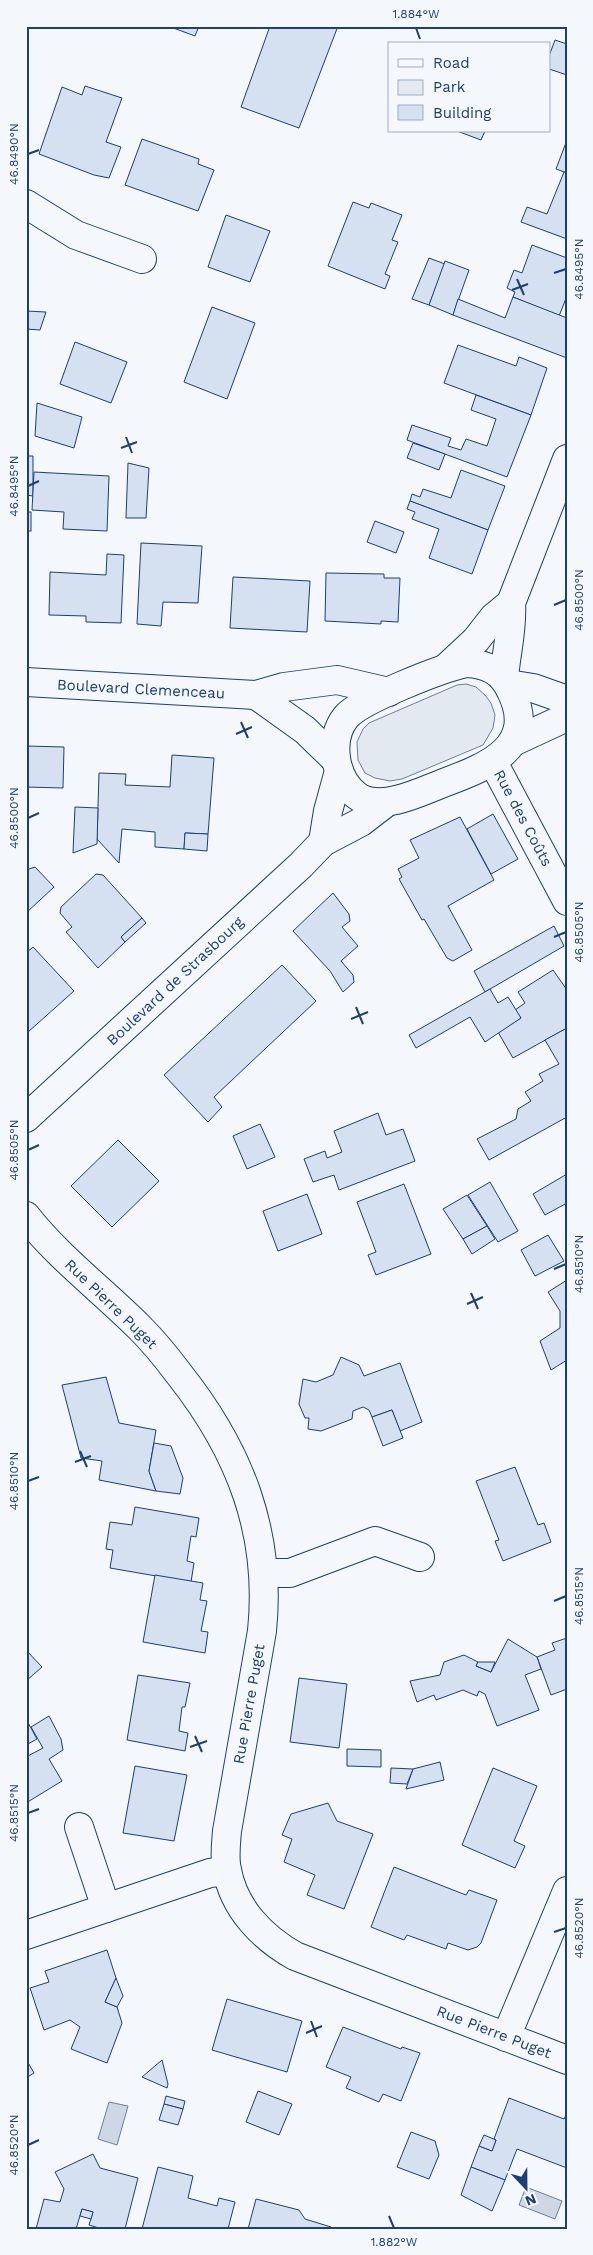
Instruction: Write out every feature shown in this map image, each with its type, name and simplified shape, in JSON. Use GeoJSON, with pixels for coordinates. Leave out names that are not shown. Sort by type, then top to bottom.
{"type":"FeatureCollection","features":[{"type":"Feature","properties":{"kind":"street"},"geometry":{"type":"LineString","coordinates":[[26,204],[76,235],[142,259]]}},
{"type":"Feature","properties":{"kind":"street"},"geometry":{"type":"LineString","coordinates":[[513,742],[519,716],[515,699],[506,681],[506,647],[512,620],[511,603],[567,458]]}},
{"type":"Feature","properties":{"kind":"street"},"geometry":{"type":"LineString","coordinates":[[447,667],[476,640],[494,617],[511,603]]}},
{"type":"Feature","properties":{"kind":"street"},"geometry":{"type":"LineString","coordinates":[[567,700],[534,688],[506,681],[482,664],[466,663],[447,667],[361,704],[347,715],[338,728],[335,741],[338,766],[346,785],[357,796],[371,802],[387,802],[405,798],[493,762],[513,742],[567,717]]}},
{"type":"Feature","properties":{"kind":"street","name":"Boulevard Clemenceau"},"geometry":{"type":"LineString","coordinates":[[26,682],[256,695],[284,687],[337,680],[389,692]]}},
{"type":"Feature","properties":{"kind":"street"},"geometry":{"type":"LineString","coordinates":[[256,695],[305,730],[338,766]]}},
{"type":"Feature","properties":{"kind":"street","name":"Rue des Coûts"},"geometry":{"type":"LineString","coordinates":[[493,762],[567,901]]}},
{"type":"Feature","properties":{"kind":"street"},"geometry":{"type":"LineString","coordinates":[[323,842],[338,766]]}},
{"type":"Feature","properties":{"kind":"street","name":"Boulevard de Strasbourg"},"geometry":{"type":"LineString","coordinates":[[26,1118],[301,865],[323,842],[360,822],[387,802]]}},
{"type":"Feature","properties":{"kind":"street","name":"Rue Pierre Puget"},"geometry":{"type":"LineString","coordinates":[[26,1216],[60,1254],[142,1329],[194,1393],[226,1444],[245,1484],[259,1539],[264,1573],[265,1600],[262,1631],[227,1831],[227,1871],[233,1890],[245,1912],[258,1930],[273,1944],[296,1956],[567,2060]]}},
{"type":"Feature","properties":{"kind":"street"},"geometry":{"type":"LineString","coordinates":[[264,1573],[290,1573],[375,1541],[420,1557]]}},
{"type":"Feature","properties":{"kind":"street"},"geometry":{"type":"LineString","coordinates":[[80,1827],[106,1908]]}},
{"type":"Feature","properties":{"kind":"street"},"geometry":{"type":"LineString","coordinates":[[26,1935],[210,1873],[227,1871]]}},
{"type":"Feature","properties":{"kind":"street"},"geometry":{"type":"LineString","coordinates":[[506,2037],[567,1891]]}},
{"type":"Feature","properties":{"kind":"green space"},"geometry":{"type":"Polygon","coordinates":[[[466,684],[476,687],[485,695],[491,703],[495,715],[493,728],[483,745],[402,779],[390,781],[375,778],[365,773],[358,760],[357,742],[363,729],[369,723],[457,685],[466,684]]]}},
{"type":"Feature","properties":{"kind":"shaded area"},"geometry":{"type":"Polygon","coordinates":[[[109,2102],[128,2106],[117,2145],[98,2139],[109,2102]]]}},
{"type":"Feature","properties":{"kind":"shaded area"},"geometry":{"type":"Polygon","coordinates":[[[526,2187],[562,2201],[555,2219],[519,2205],[526,2187]]]}},
{"type":"Feature","properties":{"kind":"building"},"geometry":{"type":"Polygon","coordinates":[[[168,26],[199,26],[195,36],[168,26]]]}},
{"type":"Feature","properties":{"kind":"building"},"geometry":{"type":"Polygon","coordinates":[[[270,26],[338,26],[299,128],[241,107],[270,26]]]}},
{"type":"Feature","properties":{"kind":"building"},"geometry":{"type":"Polygon","coordinates":[[[555,40],[567,44],[567,75],[550,69],[550,53],[555,40]]]}},
{"type":"Feature","properties":{"kind":"building"},"geometry":{"type":"Polygon","coordinates":[[[85,86],[122,98],[106,142],[121,147],[109,178],[94,175],[39,154],[62,87],[82,95],[85,86]]]}},
{"type":"Feature","properties":{"kind":"building"},"geometry":{"type":"Polygon","coordinates":[[[460,132],[485,132],[481,140],[460,132]]]}},
{"type":"Feature","properties":{"kind":"building"},"geometry":{"type":"Polygon","coordinates":[[[142,139],[199,159],[198,164],[214,170],[198,211],[125,185],[142,139]]]}},
{"type":"Feature","properties":{"kind":"building"},"geometry":{"type":"Polygon","coordinates":[[[567,140],[567,173],[556,169],[567,140]]]}},
{"type":"Feature","properties":{"kind":"building"},"geometry":{"type":"Polygon","coordinates":[[[564,172],[567,173],[567,239],[521,222],[527,207],[547,214],[564,172]]]}},
{"type":"Feature","properties":{"kind":"building"},"geometry":{"type":"Polygon","coordinates":[[[353,202],[369,208],[371,203],[402,215],[392,240],[398,242],[385,274],[390,276],[385,289],[328,266],[353,202]]]}},
{"type":"Feature","properties":{"kind":"building"},"geometry":{"type":"Polygon","coordinates":[[[226,215],[270,231],[250,282],[208,267],[226,215]]]}},
{"type":"Feature","properties":{"kind":"building"},"geometry":{"type":"Polygon","coordinates":[[[532,245],[567,258],[567,296],[559,316],[513,297],[515,292],[507,288],[514,270],[522,273],[532,245]]]}},
{"type":"Feature","properties":{"kind":"building"},"geometry":{"type":"Polygon","coordinates":[[[429,258],[445,264],[429,305],[412,299],[429,258]]]}},
{"type":"Feature","properties":{"kind":"building"},"geometry":{"type":"Polygon","coordinates":[[[445,261],[469,270],[453,315],[429,305],[445,261]]]}},
{"type":"Feature","properties":{"kind":"building"},"geometry":{"type":"Polygon","coordinates":[[[513,297],[567,318],[567,358],[453,315],[458,299],[505,318],[513,297]]]}},
{"type":"Feature","properties":{"kind":"building"},"geometry":{"type":"Polygon","coordinates":[[[212,307],[255,323],[227,399],[184,382],[212,307]]]}},
{"type":"Feature","properties":{"kind":"building"},"geometry":{"type":"Polygon","coordinates":[[[26,311],[46,312],[40,330],[26,329],[26,311]]]}},
{"type":"Feature","properties":{"kind":"building"},"geometry":{"type":"Polygon","coordinates":[[[75,342],[127,362],[111,403],[60,384],[75,342]]]}},
{"type":"Feature","properties":{"kind":"building"},"geometry":{"type":"Polygon","coordinates":[[[458,345],[516,366],[519,357],[547,368],[531,415],[444,383],[458,345]]]}},
{"type":"Feature","properties":{"kind":"building"},"geometry":{"type":"Polygon","coordinates":[[[476,395],[531,415],[507,477],[407,440],[412,425],[451,438],[448,446],[461,450],[466,439],[487,446],[496,419],[471,410],[476,395]]]}},
{"type":"Feature","properties":{"kind":"building"},"geometry":{"type":"Polygon","coordinates":[[[37,403],[82,417],[74,448],[35,436],[37,403]]]}},
{"type":"Feature","properties":{"kind":"building"},"geometry":{"type":"Polygon","coordinates":[[[413,443],[445,454],[439,470],[407,458],[413,443]]]}},
{"type":"Feature","properties":{"kind":"building"},"geometry":{"type":"Polygon","coordinates":[[[26,456],[33,456],[33,496],[26,495],[26,456]]]}},
{"type":"Feature","properties":{"kind":"building"},"geometry":{"type":"Polygon","coordinates":[[[128,463],[149,468],[146,518],[126,518],[128,463]]]}},
{"type":"Feature","properties":{"kind":"building"},"geometry":{"type":"Polygon","coordinates":[[[461,470],[505,486],[488,530],[410,501],[412,494],[420,497],[423,489],[451,498],[461,470]]]}},
{"type":"Feature","properties":{"kind":"building"},"geometry":{"type":"Polygon","coordinates":[[[34,472],[109,476],[107,531],[63,529],[64,512],[32,510],[34,472]]]}},
{"type":"Feature","properties":{"kind":"building"},"geometry":{"type":"Polygon","coordinates":[[[410,501],[488,530],[472,574],[429,558],[439,529],[412,519],[415,512],[407,509],[410,501]]]}},
{"type":"Feature","properties":{"kind":"building"},"geometry":{"type":"Polygon","coordinates":[[[26,512],[31,512],[31,531],[26,531],[26,512]]]}},
{"type":"Feature","properties":{"kind":"building"},"geometry":{"type":"Polygon","coordinates":[[[375,521],[404,532],[396,553],[367,542],[375,521]]]}},
{"type":"Feature","properties":{"kind":"building"},"geometry":{"type":"Polygon","coordinates":[[[141,543],[202,546],[198,603],[163,602],[161,626],[137,624],[141,543]]]}},
{"type":"Feature","properties":{"kind":"building"},"geometry":{"type":"Polygon","coordinates":[[[107,554],[124,555],[121,623],[86,622],[86,616],[49,615],[50,572],[106,575],[107,554]]]}},
{"type":"Feature","properties":{"kind":"building"},"geometry":{"type":"Polygon","coordinates":[[[326,573],[384,574],[384,578],[400,578],[398,622],[381,621],[381,624],[325,621],[326,573]]]}},
{"type":"Feature","properties":{"kind":"building"},"geometry":{"type":"Polygon","coordinates":[[[233,577],[310,581],[307,632],[230,628],[233,577]]]}},
{"type":"Feature","properties":{"kind":"building"},"geometry":{"type":"Polygon","coordinates":[[[26,746],[64,747],[63,788],[26,787],[26,746]]]}},
{"type":"Feature","properties":{"kind":"building"},"geometry":{"type":"Polygon","coordinates":[[[172,755],[214,758],[208,834],[185,833],[184,849],[155,847],[155,832],[122,829],[119,863],[97,839],[99,773],[126,774],[125,785],[170,787],[172,755]]]}},
{"type":"Feature","properties":{"kind":"building"},"geometry":{"type":"Polygon","coordinates":[[[75,807],[98,808],[97,844],[73,853],[75,807]]]}},
{"type":"Feature","properties":{"kind":"building"},"geometry":{"type":"Polygon","coordinates":[[[493,814],[518,859],[491,874],[467,829],[493,814]]]}},
{"type":"Feature","properties":{"kind":"building"},"geometry":{"type":"Polygon","coordinates":[[[460,817],[494,880],[448,906],[472,950],[453,961],[447,958],[424,919],[422,920],[399,879],[402,877],[398,869],[419,858],[410,840],[460,817]]]}},
{"type":"Feature","properties":{"kind":"building"},"geometry":{"type":"Polygon","coordinates":[[[185,833],[208,834],[207,851],[184,849],[185,833]]]}},
{"type":"Feature","properties":{"kind":"building"},"geometry":{"type":"Polygon","coordinates":[[[35,867],[54,887],[26,913],[26,870],[35,867]]]}},
{"type":"Feature","properties":{"kind":"building"},"geometry":{"type":"Polygon","coordinates":[[[96,874],[103,875],[142,918],[121,937],[125,942],[98,968],[66,932],[72,927],[60,913],[61,907],[96,874]]]}},
{"type":"Feature","properties":{"kind":"building"},"geometry":{"type":"Polygon","coordinates":[[[333,893],[349,914],[350,921],[342,927],[358,946],[341,961],[353,975],[354,982],[343,992],[330,971],[293,931],[333,893]]]}},
{"type":"Feature","properties":{"kind":"building"},"geometry":{"type":"Polygon","coordinates":[[[142,918],[146,923],[125,942],[121,937],[142,918]]]}},
{"type":"Feature","properties":{"kind":"building"},"geometry":{"type":"Polygon","coordinates":[[[554,926],[564,946],[485,992],[474,971],[554,926]]]}},
{"type":"Feature","properties":{"kind":"building"},"geometry":{"type":"Polygon","coordinates":[[[33,947],[74,991],[28,1032],[26,953],[33,947]]]}},
{"type":"Feature","properties":{"kind":"building"},"geometry":{"type":"Polygon","coordinates":[[[282,965],[316,1001],[214,1097],[222,1107],[208,1122],[164,1075],[282,965]]]}},
{"type":"Feature","properties":{"kind":"building"},"geometry":{"type":"Polygon","coordinates":[[[553,970],[567,990],[567,1028],[513,1058],[498,1032],[521,1018],[515,1010],[525,1003],[518,992],[553,970]]]}},
{"type":"Feature","properties":{"kind":"building"},"geometry":{"type":"Polygon","coordinates":[[[490,989],[498,1003],[508,997],[521,1018],[485,1042],[470,1017],[416,1048],[409,1035],[490,989]]]}},
{"type":"Feature","properties":{"kind":"building"},"geometry":{"type":"Polygon","coordinates":[[[567,1028],[567,1117],[489,1160],[477,1139],[516,1119],[518,1109],[531,1101],[525,1092],[543,1081],[539,1074],[559,1064],[545,1040],[567,1028]]]}},
{"type":"Feature","properties":{"kind":"building"},"geometry":{"type":"Polygon","coordinates":[[[378,1113],[386,1135],[403,1129],[415,1161],[339,1190],[334,1175],[313,1182],[304,1159],[325,1151],[327,1158],[342,1152],[334,1131],[378,1113]]]}},
{"type":"Feature","properties":{"kind":"building"},"geometry":{"type":"Polygon","coordinates":[[[260,1124],[275,1157],[247,1169],[233,1136],[260,1124]]]}},
{"type":"Feature","properties":{"kind":"building"},"geometry":{"type":"Polygon","coordinates":[[[118,1140],[159,1181],[112,1227],[71,1186],[118,1140]]]}},
{"type":"Feature","properties":{"kind":"building"},"geometry":{"type":"Polygon","coordinates":[[[567,1174],[567,1203],[545,1215],[533,1194],[567,1174]]]}},
{"type":"Feature","properties":{"kind":"building"},"geometry":{"type":"Polygon","coordinates":[[[490,1182],[518,1231],[498,1242],[468,1195],[490,1182]]]}},
{"type":"Feature","properties":{"kind":"building"},"geometry":{"type":"Polygon","coordinates":[[[404,1184],[431,1254],[376,1275],[368,1255],[376,1252],[357,1202],[404,1184]]]}},
{"type":"Feature","properties":{"kind":"building"},"geometry":{"type":"Polygon","coordinates":[[[307,1194],[322,1234],[278,1251],[263,1211],[307,1194]]]}},
{"type":"Feature","properties":{"kind":"building"},"geometry":{"type":"Polygon","coordinates":[[[467,1195],[487,1226],[463,1239],[443,1209],[467,1195]]]}},
{"type":"Feature","properties":{"kind":"building"},"geometry":{"type":"Polygon","coordinates":[[[487,1226],[495,1239],[472,1254],[463,1239],[487,1226]]]}},
{"type":"Feature","properties":{"kind":"building"},"geometry":{"type":"Polygon","coordinates":[[[548,1235],[564,1261],[535,1276],[521,1250],[548,1235]]]}},
{"type":"Feature","properties":{"kind":"building"},"geometry":{"type":"Polygon","coordinates":[[[567,1280],[567,1360],[551,1370],[540,1341],[560,1328],[560,1311],[548,1292],[567,1280]]]}},
{"type":"Feature","properties":{"kind":"building"},"geometry":{"type":"Polygon","coordinates":[[[341,1357],[359,1365],[364,1376],[400,1363],[422,1422],[400,1431],[392,1410],[372,1417],[369,1410],[363,1407],[353,1411],[352,1419],[321,1431],[308,1429],[309,1418],[305,1418],[299,1404],[303,1379],[316,1382],[333,1375],[341,1357]]]}},
{"type":"Feature","properties":{"kind":"building"},"geometry":{"type":"Polygon","coordinates":[[[106,1377],[119,1423],[156,1430],[149,1471],[156,1491],[99,1480],[102,1461],[81,1458],[62,1385],[106,1377]]]}},
{"type":"Feature","properties":{"kind":"building"},"geometry":{"type":"Polygon","coordinates":[[[392,1410],[403,1438],[383,1446],[372,1417],[392,1410]]]}},
{"type":"Feature","properties":{"kind":"building"},"geometry":{"type":"Polygon","coordinates":[[[154,1443],[171,1446],[183,1478],[180,1494],[156,1491],[149,1471],[154,1443]]]}},
{"type":"Feature","properties":{"kind":"building"},"geometry":{"type":"Polygon","coordinates":[[[515,1467],[538,1525],[544,1523],[551,1542],[503,1561],[495,1541],[499,1540],[476,1481],[515,1467]]]}},
{"type":"Feature","properties":{"kind":"building"},"geometry":{"type":"Polygon","coordinates":[[[135,1507],[199,1518],[196,1537],[191,1536],[187,1561],[194,1563],[191,1582],[110,1568],[113,1550],[106,1549],[110,1522],[132,1525],[135,1507]]]}},
{"type":"Feature","properties":{"kind":"building"},"geometry":{"type":"Polygon","coordinates":[[[155,1575],[203,1583],[200,1600],[207,1601],[201,1631],[208,1632],[205,1653],[143,1642],[155,1575]]]}},
{"type":"Feature","properties":{"kind":"building"},"geometry":{"type":"Polygon","coordinates":[[[567,1638],[567,1689],[551,1695],[537,1657],[555,1650],[552,1643],[567,1638]]]}},
{"type":"Feature","properties":{"kind":"building"},"geometry":{"type":"Polygon","coordinates":[[[508,1639],[537,1657],[541,1669],[525,1675],[539,1710],[497,1726],[485,1694],[479,1691],[477,1696],[463,1690],[436,1700],[434,1695],[417,1702],[410,1681],[440,1675],[444,1662],[464,1655],[478,1662],[476,1666],[491,1672],[508,1639]]]}},
{"type":"Feature","properties":{"kind":"building"},"geometry":{"type":"Polygon","coordinates":[[[26,1650],[42,1667],[26,1681],[26,1650]]]}},
{"type":"Feature","properties":{"kind":"building"},"geometry":{"type":"Polygon","coordinates":[[[478,1662],[495,1662],[491,1672],[476,1666],[478,1662]]]}},
{"type":"Feature","properties":{"kind":"building"},"geometry":{"type":"Polygon","coordinates":[[[138,1675],[190,1683],[185,1707],[182,1707],[179,1731],[188,1733],[185,1751],[127,1740],[138,1675]]]}},
{"type":"Feature","properties":{"kind":"building"},"geometry":{"type":"Polygon","coordinates":[[[299,1678],[347,1684],[339,1748],[290,1742],[299,1678]]]}},
{"type":"Feature","properties":{"kind":"building"},"geometry":{"type":"Polygon","coordinates":[[[49,1716],[61,1739],[63,1750],[49,1759],[62,1781],[26,1803],[26,1757],[43,1748],[31,1727],[49,1716]]]}},
{"type":"Feature","properties":{"kind":"building"},"geometry":{"type":"Polygon","coordinates":[[[26,1719],[37,1739],[26,1745],[26,1719]]]}},
{"type":"Feature","properties":{"kind":"building"},"geometry":{"type":"Polygon","coordinates":[[[347,1749],[381,1750],[381,1767],[347,1766],[347,1749]]]}},
{"type":"Feature","properties":{"kind":"building"},"geometry":{"type":"Polygon","coordinates":[[[440,1762],[444,1780],[406,1789],[413,1769],[440,1762]]]}},
{"type":"Feature","properties":{"kind":"building"},"geometry":{"type":"Polygon","coordinates":[[[135,1766],[187,1775],[174,1841],[123,1833],[135,1766]]]}},
{"type":"Feature","properties":{"kind":"building"},"geometry":{"type":"Polygon","coordinates":[[[391,1768],[413,1769],[407,1784],[390,1783],[391,1768]]]}},
{"type":"Feature","properties":{"kind":"building"},"geometry":{"type":"Polygon","coordinates":[[[493,1768],[537,1786],[514,1841],[525,1846],[515,1868],[462,1845],[493,1768]]]}},
{"type":"Feature","properties":{"kind":"building"},"geometry":{"type":"Polygon","coordinates":[[[328,1803],[337,1821],[373,1834],[344,1909],[307,1895],[315,1875],[284,1862],[292,1839],[282,1835],[291,1814],[328,1803]]]}},
{"type":"Feature","properties":{"kind":"building"},"geometry":{"type":"Polygon","coordinates":[[[394,1867],[466,1895],[469,1890],[497,1900],[481,1943],[477,1947],[468,1950],[448,1943],[446,1949],[407,1935],[404,1940],[371,1927],[394,1867]]]}},
{"type":"Feature","properties":{"kind":"building"},"geometry":{"type":"Polygon","coordinates":[[[107,1950],[116,1978],[105,2002],[117,2007],[122,2023],[107,2063],[71,2049],[80,2027],[70,2020],[44,2030],[30,1988],[49,1982],[45,1971],[107,1950]]]}},
{"type":"Feature","properties":{"kind":"building"},"geometry":{"type":"Polygon","coordinates":[[[116,1978],[123,1996],[117,2007],[105,2002],[116,1978]]]}},
{"type":"Feature","properties":{"kind":"building"},"geometry":{"type":"Polygon","coordinates":[[[227,1999],[302,2021],[287,2072],[212,2050],[227,1999]]]}},
{"type":"Feature","properties":{"kind":"building"},"geometry":{"type":"Polygon","coordinates":[[[343,2027],[401,2049],[402,2047],[420,2053],[401,2101],[383,2094],[379,2102],[346,2088],[351,2077],[326,2067],[343,2027]]]}},
{"type":"Feature","properties":{"kind":"building"},"geometry":{"type":"Polygon","coordinates":[[[26,2059],[34,2073],[26,2078],[26,2059]]]}},
{"type":"Feature","properties":{"kind":"building"},"geometry":{"type":"Polygon","coordinates":[[[162,2060],[168,2084],[167,2088],[142,2077],[162,2060]]]}},
{"type":"Feature","properties":{"kind":"building"},"geometry":{"type":"Polygon","coordinates":[[[258,2091],[292,2104],[279,2135],[246,2122],[258,2091]]]}},
{"type":"Feature","properties":{"kind":"building"},"geometry":{"type":"Polygon","coordinates":[[[166,2096],[185,2101],[183,2109],[164,2104],[166,2096]]]}},
{"type":"Feature","properties":{"kind":"building"},"geometry":{"type":"Polygon","coordinates":[[[509,2098],[564,2119],[567,2113],[567,2168],[517,2149],[505,2180],[471,2167],[479,2146],[492,2151],[496,2140],[494,2139],[509,2098]]]}},
{"type":"Feature","properties":{"kind":"building"},"geometry":{"type":"Polygon","coordinates":[[[164,2104],[183,2109],[178,2125],[159,2120],[164,2104]]]}},
{"type":"Feature","properties":{"kind":"building"},"geometry":{"type":"Polygon","coordinates":[[[411,2132],[435,2141],[439,2155],[429,2179],[397,2167],[411,2132]]]}},
{"type":"Feature","properties":{"kind":"building"},"geometry":{"type":"Polygon","coordinates":[[[484,2135],[496,2140],[492,2151],[479,2146],[484,2135]]]}},
{"type":"Feature","properties":{"kind":"building"},"geometry":{"type":"Polygon","coordinates":[[[93,2154],[100,2168],[138,2178],[125,2229],[102,2229],[89,2225],[93,2212],[82,2209],[76,2229],[36,2229],[44,2199],[60,2202],[64,2189],[55,2172],[93,2154]]]}},
{"type":"Feature","properties":{"kind":"building"},"geometry":{"type":"Polygon","coordinates":[[[158,2167],[193,2176],[188,2198],[217,2206],[219,2198],[235,2202],[228,2229],[142,2229],[158,2167]]]}},
{"type":"Feature","properties":{"kind":"building"},"geometry":{"type":"Polygon","coordinates":[[[471,2167],[505,2180],[492,2211],[461,2195],[471,2167]]]}},
{"type":"Feature","properties":{"kind":"building"},"geometry":{"type":"Polygon","coordinates":[[[256,2199],[299,2210],[305,2219],[331,2227],[331,2229],[248,2229],[256,2199]]]}},
{"type":"Feature","properties":{"kind":"building"},"geometry":{"type":"Polygon","coordinates":[[[82,2209],[93,2212],[91,2219],[80,2216],[82,2209]]]}}]}
